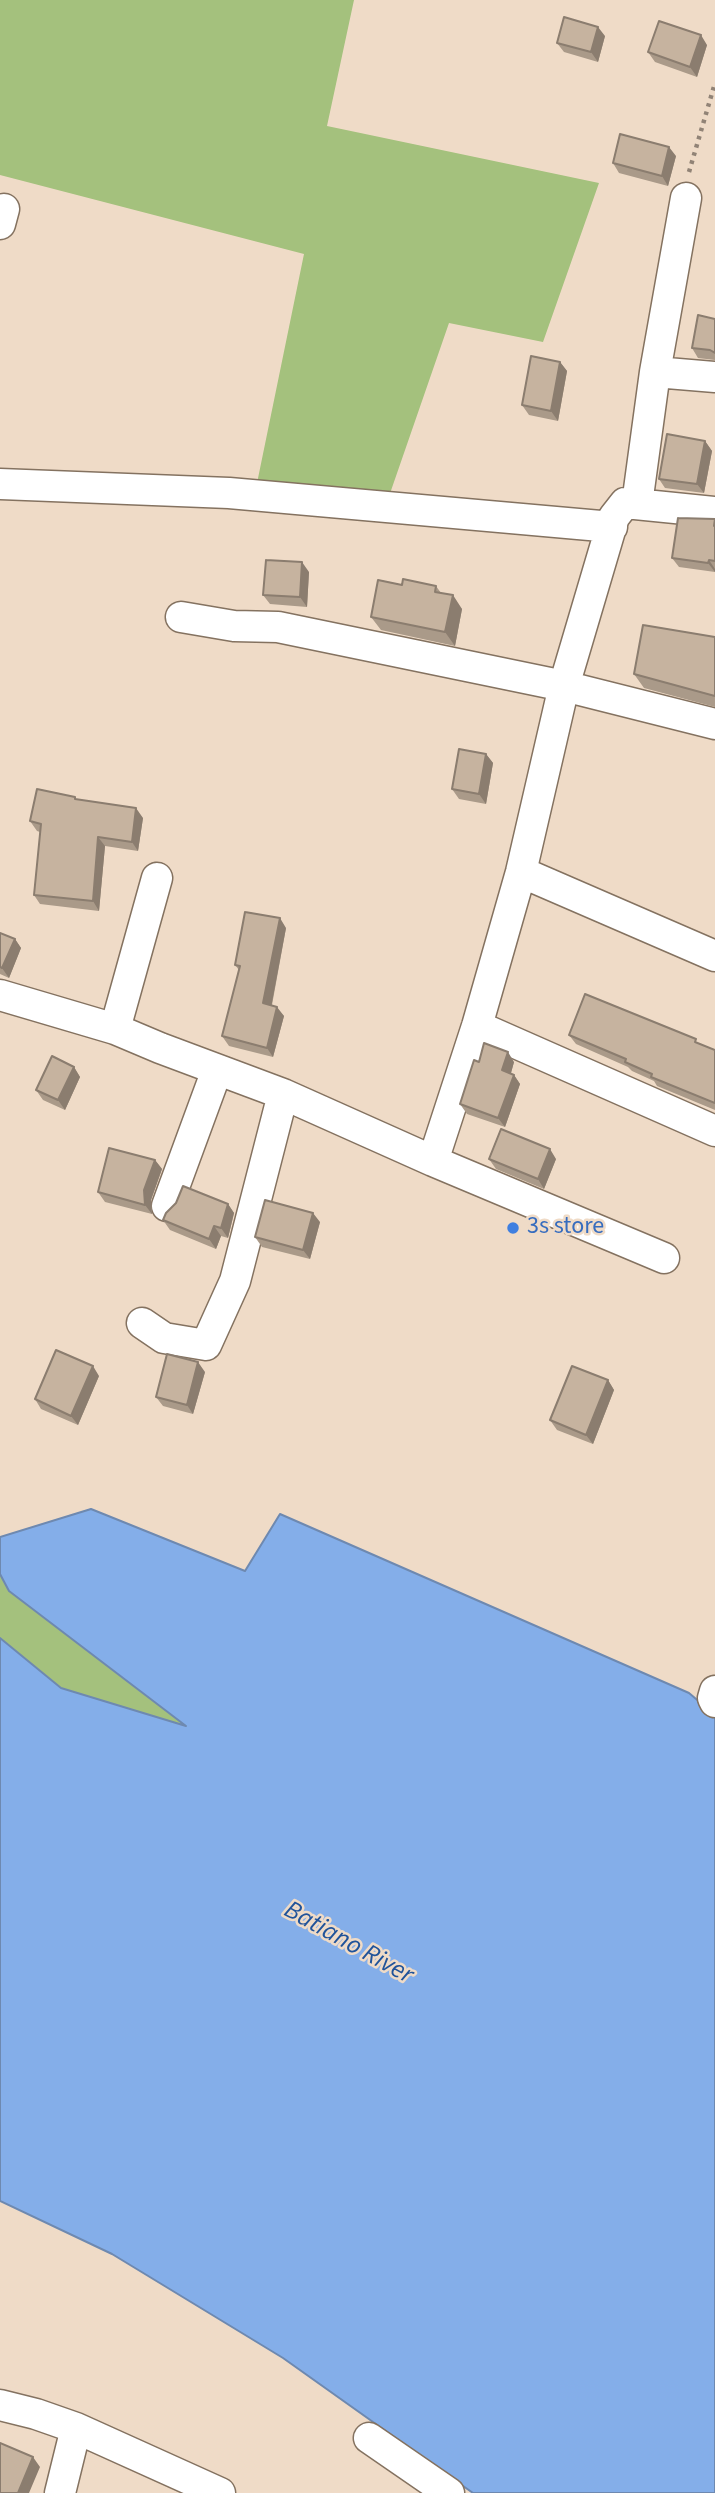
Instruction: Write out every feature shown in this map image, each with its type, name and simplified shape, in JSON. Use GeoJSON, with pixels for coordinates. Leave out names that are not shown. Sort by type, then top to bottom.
{"type":"FeatureCollection","features":[{"type":"Feature","properties":{"kind":"street"},"geometry":{"type":"LineString","coordinates":[[637,504],[654,372],[686,198]]}},
{"type":"Feature","properties":{"kind":"street"},"geometry":{"type":"LineString","coordinates":[[654,372],[715,377]]}},
{"type":"Feature","properties":{"kind":"street"},"geometry":{"type":"LineString","coordinates":[[0,484],[229,493],[611,527]]}},
{"type":"Feature","properties":{"kind":"street"},"geometry":{"type":"LineString","coordinates":[[433,1161],[477,1026],[520,872],[564,686],[614,517],[625,503],[715,512]]}},
{"type":"Feature","properties":{"kind":"street"},"geometry":{"type":"LineString","coordinates":[[181,617],[234,625],[278,627],[564,686],[715,724]]}},
{"type":"Feature","properties":{"kind":"street"},"geometry":{"type":"LineString","coordinates":[[520,872],[715,956]]}},
{"type":"Feature","properties":{"kind":"street"},"geometry":{"type":"LineString","coordinates":[[116,1029],[157,878]]}},
{"type":"Feature","properties":{"kind":"street"},"geometry":{"type":"LineString","coordinates":[[0,995],[116,1029],[282,1094],[664,1258]]}},
{"type":"Feature","properties":{"kind":"street"},"geometry":{"type":"LineString","coordinates":[[477,1026],[715,1131]]}},
{"type":"Feature","properties":{"kind":"street"},"geometry":{"type":"LineString","coordinates":[[167,1206],[217,1070]]}},
{"type":"Feature","properties":{"kind":"street"},"geometry":{"type":"LineString","coordinates":[[142,1323],[164,1338],[206,1345],[235,1281],[282,1094]]}},
{"type":"Feature","properties":{"kind":"street"},"geometry":{"type":"LineString","coordinates":[[715,1691],[715,1702]]}},
{"type":"Feature","properties":{"kind":"street"},"geometry":{"type":"LineString","coordinates":[[0,2405],[76,2428],[220,2493]]}},
{"type":"Feature","properties":{"kind":"street"},"geometry":{"type":"LineString","coordinates":[[60,2493],[76,2428]]}},
{"type":"Feature","properties":{"kind":"street"},"geometry":{"type":"LineString","coordinates":[[369,2438],[449,2493]]}},
{"type":"Feature","properties":{"kind":"path"},"geometry":{"type":"LineString","coordinates":[[686,198],[690,165],[715,83]]}},
{"type":"Feature","properties":{"kind":"green space"},"geometry":{"type":"Polygon","coordinates":[[[0,0],[354,0],[327,126],[599,183],[543,342],[449,323],[386,505],[256,488],[304,254],[0,175],[0,0]]]}},
{"type":"Feature","properties":{"kind":"green space"},"geometry":{"type":"Polygon","coordinates":[[[0,1574],[9,1591],[188,1727],[61,1688],[0,1638],[0,1574]]]}},
{"type":"Feature","properties":{"kind":"water","name":"Batiano River"},"geometry":{"type":"Polygon","coordinates":[[[91,1509],[245,1571],[280,1514],[689,1693],[715,1715],[715,2493],[473,2493],[283,2358],[112,2254],[0,2201],[0,1638],[61,1688],[186,1726],[9,1591],[0,1574],[0,1537],[91,1509]]]}},
{"type":"Feature","properties":{"kind":"building"},"geometry":{"type":"Polygon","coordinates":[[[564,17],[598,27],[591,52],[557,43],[564,17]]]}},
{"type":"Feature","properties":{"kind":"building"},"geometry":{"type":"Polygon","coordinates":[[[659,21],[701,35],[690,67],[648,52],[659,21]]]}},
{"type":"Feature","properties":{"kind":"building"},"geometry":{"type":"Polygon","coordinates":[[[620,134],[669,147],[662,176],[613,163],[620,134]]]}},
{"type":"Feature","properties":{"kind":"building"},"geometry":{"type":"Polygon","coordinates":[[[698,315],[715,319],[715,353],[692,348],[698,315]]]}},
{"type":"Feature","properties":{"kind":"building"},"geometry":{"type":"Polygon","coordinates":[[[531,356],[560,362],[551,411],[522,405],[531,356]]]}},
{"type":"Feature","properties":{"kind":"building"},"geometry":{"type":"Polygon","coordinates":[[[667,434],[705,441],[697,484],[659,479],[667,434]]]}},
{"type":"Feature","properties":{"kind":"building"},"geometry":{"type":"Polygon","coordinates":[[[678,518],[715,519],[715,561],[709,560],[708,563],[672,558],[678,518]]]}},
{"type":"Feature","properties":{"kind":"building"},"geometry":{"type":"Polygon","coordinates":[[[266,560],[302,562],[300,597],[263,595],[266,560]]]}},
{"type":"Feature","properties":{"kind":"building"},"geometry":{"type":"Polygon","coordinates":[[[403,579],[436,586],[435,592],[453,595],[445,632],[371,617],[378,580],[402,585],[403,579]]]}},
{"type":"Feature","properties":{"kind":"building"},"geometry":{"type":"Polygon","coordinates":[[[643,625],[715,637],[715,696],[634,674],[643,625]]]}},
{"type":"Feature","properties":{"kind":"building"},"geometry":{"type":"Polygon","coordinates":[[[459,749],[486,754],[479,794],[452,789],[459,749]]]}},
{"type":"Feature","properties":{"kind":"building"},"geometry":{"type":"Polygon","coordinates":[[[37,789],[75,799],[136,808],[132,842],[98,837],[93,901],[34,895],[41,824],[30,821],[37,789]]]}},
{"type":"Feature","properties":{"kind":"building"},"geometry":{"type":"Polygon","coordinates":[[[245,912],[280,918],[263,1003],[277,1007],[267,1048],[222,1036],[240,966],[235,965],[245,912]]]}},
{"type":"Feature","properties":{"kind":"building"},"geometry":{"type":"Polygon","coordinates":[[[0,933],[15,939],[2,968],[0,967],[0,933]]]}},
{"type":"Feature","properties":{"kind":"building"},"geometry":{"type":"Polygon","coordinates":[[[585,994],[696,1039],[695,1042],[715,1050],[715,1103],[651,1077],[652,1074],[625,1062],[626,1059],[569,1035],[585,994]]]}},
{"type":"Feature","properties":{"kind":"building"},"geometry":{"type":"Polygon","coordinates":[[[484,1043],[508,1052],[502,1070],[514,1075],[498,1118],[460,1104],[474,1060],[479,1062],[484,1043]]]}},
{"type":"Feature","properties":{"kind":"building"},"geometry":{"type":"Polygon","coordinates":[[[52,1056],[74,1067],[58,1100],[36,1090],[52,1056]]]}},
{"type":"Feature","properties":{"kind":"building"},"geometry":{"type":"Polygon","coordinates":[[[501,1129],[550,1149],[538,1179],[489,1159],[501,1129]]]}},
{"type":"Feature","properties":{"kind":"building"},"geometry":{"type":"Polygon","coordinates":[[[109,1148],[155,1160],[144,1190],[145,1205],[98,1192],[109,1148]]]}},
{"type":"Feature","properties":{"kind":"building"},"geometry":{"type":"Polygon","coordinates":[[[183,1186],[228,1204],[221,1228],[214,1226],[209,1239],[163,1220],[176,1203],[183,1186]]]}},
{"type":"Feature","properties":{"kind":"building"},"geometry":{"type":"Polygon","coordinates":[[[265,1200],[313,1213],[303,1250],[255,1237],[265,1200]]]}},
{"type":"Feature","properties":{"kind":"building"},"geometry":{"type":"Polygon","coordinates":[[[56,1350],[93,1366],[71,1416],[35,1399],[56,1350]]]}},
{"type":"Feature","properties":{"kind":"building"},"geometry":{"type":"Polygon","coordinates":[[[167,1354],[198,1362],[187,1405],[156,1397],[167,1354]]]}},
{"type":"Feature","properties":{"kind":"building"},"geometry":{"type":"Polygon","coordinates":[[[572,1366],[608,1380],[586,1435],[550,1420],[572,1366]]]}},
{"type":"Feature","properties":{"kind":"building"},"geometry":{"type":"Polygon","coordinates":[[[0,2443],[33,2457],[18,2493],[0,2493],[0,2443]]]}},
{"type":"Feature","properties":{"kind":"place","name":"3s store"},"geometry":{"type":"Point","coordinates":[513,1228]}}]}
